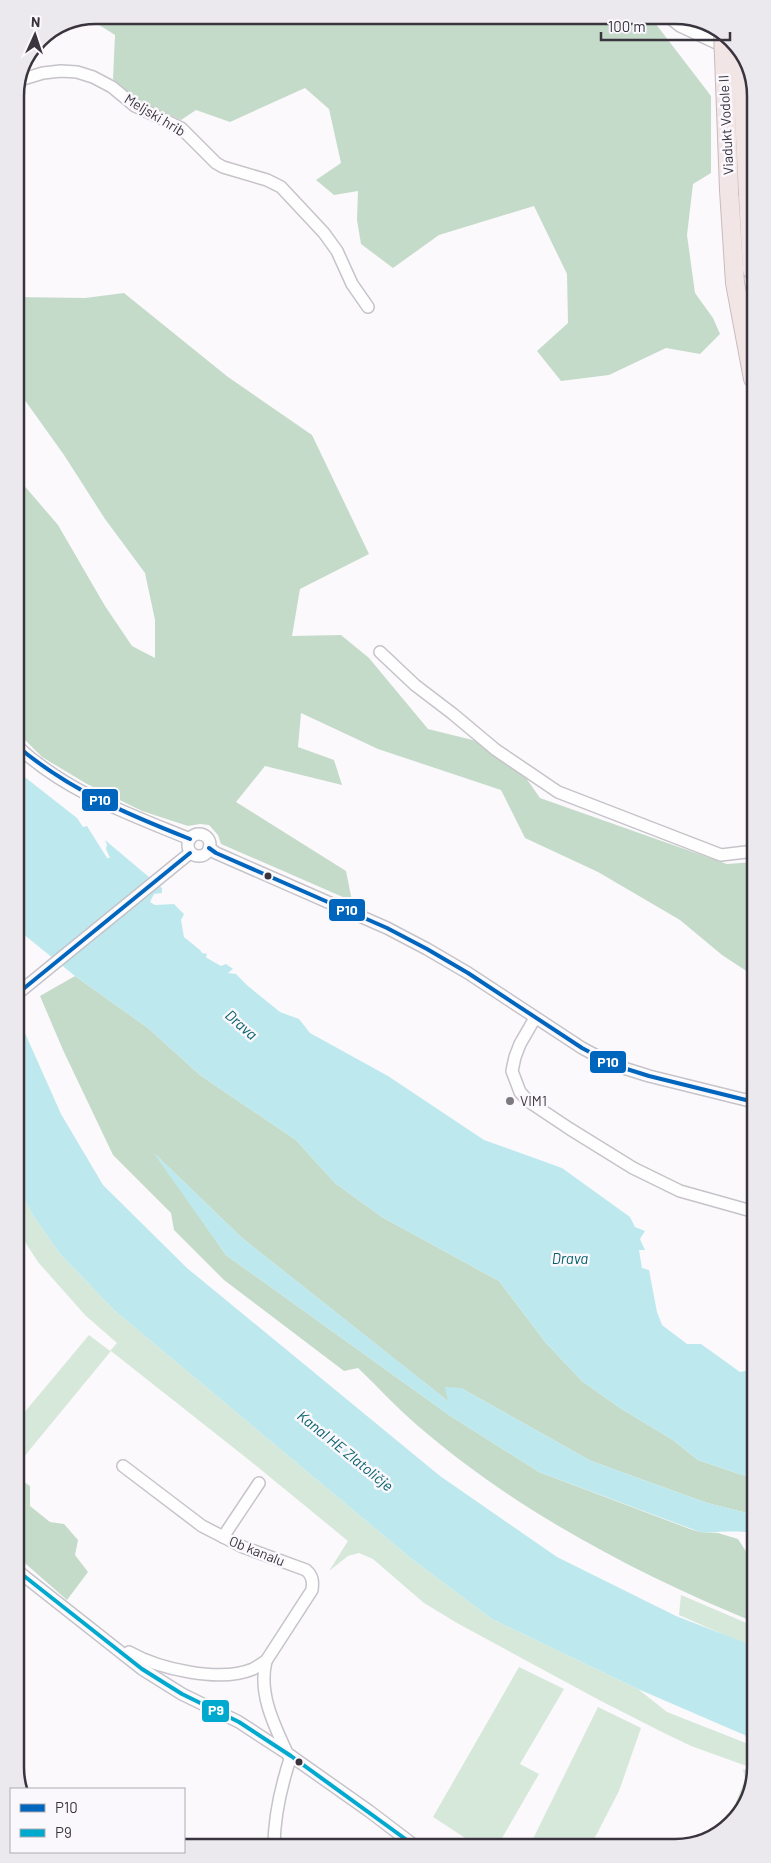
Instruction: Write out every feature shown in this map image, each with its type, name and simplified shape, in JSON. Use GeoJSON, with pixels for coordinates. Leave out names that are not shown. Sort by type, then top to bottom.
{"type":"FeatureCollection","features":[{"type":"Feature","properties":{"kind":"highway","name":"Viadukt Vodole II"},"geometry":{"type":"LineString","coordinates":[[722,42],[735,283],[747,351]]}},
{"type":"Feature","properties":{"kind":"highway","name":"Viadukt Vodole II"},"geometry":{"type":"LineString","coordinates":[[742,70],[747,175]]}},
{"type":"Feature","properties":{"kind":"street"},"geometry":{"type":"LineString","coordinates":[[677,24],[716,42],[732,52]]}},
{"type":"Feature","properties":{"kind":"street","name":"Meljski hrib"},"geometry":{"type":"LineString","coordinates":[[26,78],[61,71],[76,72],[93,77],[112,87],[135,106],[182,128],[216,163],[267,180],[281,187],[324,233],[337,251],[352,284],[368,307]]}},
{"type":"Feature","properties":{"kind":"street"},"geometry":{"type":"LineString","coordinates":[[380,652],[415,686],[453,714],[496,750],[558,792],[721,855],[747,852]]}},
{"type":"Feature","properties":{"kind":"street"},"geometry":{"type":"LineString","coordinates":[[24,752],[57,779],[98,801],[190,839]]}},
{"type":"Feature","properties":{"kind":"street"},"geometry":{"type":"LineString","coordinates":[[24,988],[186,856],[204,855],[209,848],[208,841],[204,836],[196,835],[190,839],[186,856]]}},
{"type":"Feature","properties":{"kind":"street"},"geometry":{"type":"LineString","coordinates":[[209,848],[216,853],[395,932],[468,973],[582,1048],[614,1065],[649,1076],[747,1100]]}},
{"type":"Feature","properties":{"kind":"street"},"geometry":{"type":"LineString","coordinates":[[536,1018],[520,1044],[512,1071],[520,1092],[528,1101],[633,1168],[680,1191],[747,1210]]}},
{"type":"Feature","properties":{"kind":"street","name":"Ob kanalu"},"geometry":{"type":"LineString","coordinates":[[123,1466],[202,1526],[243,1547],[306,1570],[311,1575],[312,1590],[266,1661],[263,1673],[266,1702],[289,1755]]}},
{"type":"Feature","properties":{"kind":"street"},"geometry":{"type":"LineString","coordinates":[[223,1537],[259,1483]]}},
{"type":"Feature","properties":{"kind":"street"},"geometry":{"type":"LineString","coordinates":[[24,1576],[142,1669],[182,1694],[239,1722],[369,1810],[406,1839]]}},
{"type":"Feature","properties":{"kind":"street"},"geometry":{"type":"LineString","coordinates":[[100,1637],[144,1660],[204,1673],[238,1673],[253,1669],[266,1661]]}},
{"type":"Feature","properties":{"kind":"street"},"geometry":{"type":"LineString","coordinates":[[274,1839],[274,1825],[281,1784],[289,1755]]}},
{"type":"Feature","properties":{"kind":"green space"},"geometry":{"type":"Polygon","coordinates":[[[98,24],[656,24],[711,96],[711,173],[693,184],[687,235],[695,293],[713,318],[720,334],[700,354],[666,348],[609,375],[561,381],[537,351],[568,323],[567,274],[534,206],[439,235],[393,268],[361,244],[357,220],[358,191],[334,195],[316,180],[341,163],[329,109],[305,88],[230,122],[196,110],[181,120],[138,101],[113,79],[115,35],[98,24]]]}},
{"type":"Feature","properties":{"kind":"green space"},"geometry":{"type":"Polygon","coordinates":[[[124,293],[228,377],[312,435],[369,554],[300,589],[292,636],[341,635],[369,658],[428,729],[505,748],[540,798],[727,864],[747,863],[747,971],[722,955],[680,920],[598,872],[525,838],[501,790],[378,749],[301,713],[298,747],[334,760],[342,785],[265,766],[236,802],[346,871],[352,901],[221,844],[218,835],[209,825],[188,826],[142,811],[87,784],[42,757],[24,739],[24,485],[58,525],[105,606],[132,646],[155,658],[155,620],[145,573],[105,519],[64,455],[24,399],[24,297],[85,298],[124,293]]]}},
{"type":"Feature","properties":{"kind":"green space"},"geometry":{"type":"Polygon","coordinates":[[[75,976],[148,1028],[200,1075],[296,1140],[335,1183],[382,1217],[499,1281],[546,1343],[582,1381],[620,1408],[673,1440],[698,1460],[747,1476],[747,1513],[707,1503],[591,1461],[461,1388],[449,1402],[242,1238],[156,1155],[226,1255],[449,1415],[539,1472],[690,1529],[700,1532],[718,1533],[738,1539],[747,1553],[747,1619],[622,1561],[537,1513],[456,1457],[410,1419],[358,1368],[344,1371],[224,1280],[174,1230],[171,1213],[113,1155],[63,1050],[40,996],[75,976]]]}},
{"type":"Feature","properties":{"kind":"green space"},"geometry":{"type":"Polygon","coordinates":[[[24,1199],[34,1217],[60,1254],[115,1311],[413,1560],[492,1619],[638,1689],[667,1712],[747,1743],[747,1766],[691,1746],[664,1733],[457,1623],[424,1603],[373,1559],[359,1553],[348,1556],[329,1571],[348,1541],[111,1351],[24,1457],[24,1413],[89,1335],[110,1351],[117,1343],[85,1315],[38,1262],[24,1240],[24,1199]]]}},
{"type":"Feature","properties":{"kind":"green space"},"geometry":{"type":"Polygon","coordinates":[[[24,1482],[30,1486],[30,1506],[50,1522],[64,1524],[78,1540],[75,1555],[88,1572],[67,1600],[24,1562],[24,1482]]]}},
{"type":"Feature","properties":{"kind":"green space"},"geometry":{"type":"Polygon","coordinates":[[[681,1595],[747,1623],[747,1645],[679,1615],[681,1595]]]}},
{"type":"Feature","properties":{"kind":"green space"},"geometry":{"type":"Polygon","coordinates":[[[519,1667],[564,1689],[520,1764],[539,1774],[501,1839],[467,1839],[433,1817],[519,1667]]]}},
{"type":"Feature","properties":{"kind":"green space"},"geometry":{"type":"Polygon","coordinates":[[[598,1707],[641,1728],[619,1791],[594,1839],[533,1839],[598,1707]]]}},
{"type":"Feature","properties":{"kind":"green space"},"geometry":{"type":"Polygon","coordinates":[[[743,1769],[747,1770],[747,1776],[738,1803],[733,1810],[745,1779],[743,1769]]]}},
{"type":"Feature","properties":{"kind":"water","name":"Drava"},"geometry":{"type":"Polygon","coordinates":[[[24,776],[77,818],[83,827],[87,826],[107,858],[110,858],[105,840],[162,888],[162,893],[154,894],[150,902],[155,905],[174,904],[184,914],[181,920],[184,937],[202,953],[207,954],[207,958],[221,966],[226,964],[233,969],[228,973],[236,974],[280,1012],[299,1019],[310,1033],[388,1076],[484,1140],[562,1168],[630,1217],[635,1227],[645,1231],[640,1239],[645,1250],[639,1250],[642,1268],[649,1270],[657,1312],[662,1325],[687,1344],[701,1344],[740,1372],[747,1371],[747,1476],[698,1460],[673,1440],[620,1408],[582,1381],[546,1343],[499,1281],[382,1217],[335,1183],[296,1140],[200,1075],[148,1028],[75,976],[24,935],[24,776]]]}},
{"type":"Feature","properties":{"kind":"water","name":"Kanal HE Zlatoličje"},"geometry":{"type":"Polygon","coordinates":[[[24,1031],[61,1114],[103,1185],[187,1268],[440,1476],[557,1557],[676,1616],[747,1644],[747,1736],[638,1689],[492,1619],[413,1560],[115,1311],[60,1254],[34,1217],[24,1199],[24,1031]]]}},
{"type":"Feature","properties":{"kind":"water"},"geometry":{"type":"Polygon","coordinates":[[[153,1152],[242,1238],[448,1401],[445,1387],[461,1388],[591,1461],[707,1503],[747,1513],[747,1533],[735,1531],[700,1532],[539,1472],[449,1415],[226,1255],[153,1152]]]}},
{"type":"Feature","properties":{"kind":"transit line","name":"P10"},"geometry":{"type":"LineString","coordinates":[[24,752],[57,776],[99,800],[190,839]]}},
{"type":"Feature","properties":{"kind":"transit line","name":"P10"},"geometry":{"type":"LineString","coordinates":[[209,848],[216,853],[387,928],[427,949],[468,973],[582,1048],[614,1065],[649,1076],[747,1100]]}},
{"type":"Feature","properties":{"kind":"transit line","name":"P10"},"geometry":{"type":"LineString","coordinates":[[24,988],[190,853]]}},
{"type":"Feature","properties":{"kind":"transit line","name":"P9"},"geometry":{"type":"LineString","coordinates":[[24,1576],[142,1669],[182,1694],[239,1722],[291,1756],[405,1839]]}},
{"type":"Feature","properties":{"kind":"place","name":"VIM1"},"geometry":{"type":"Point","coordinates":[510,1101]}}]}
